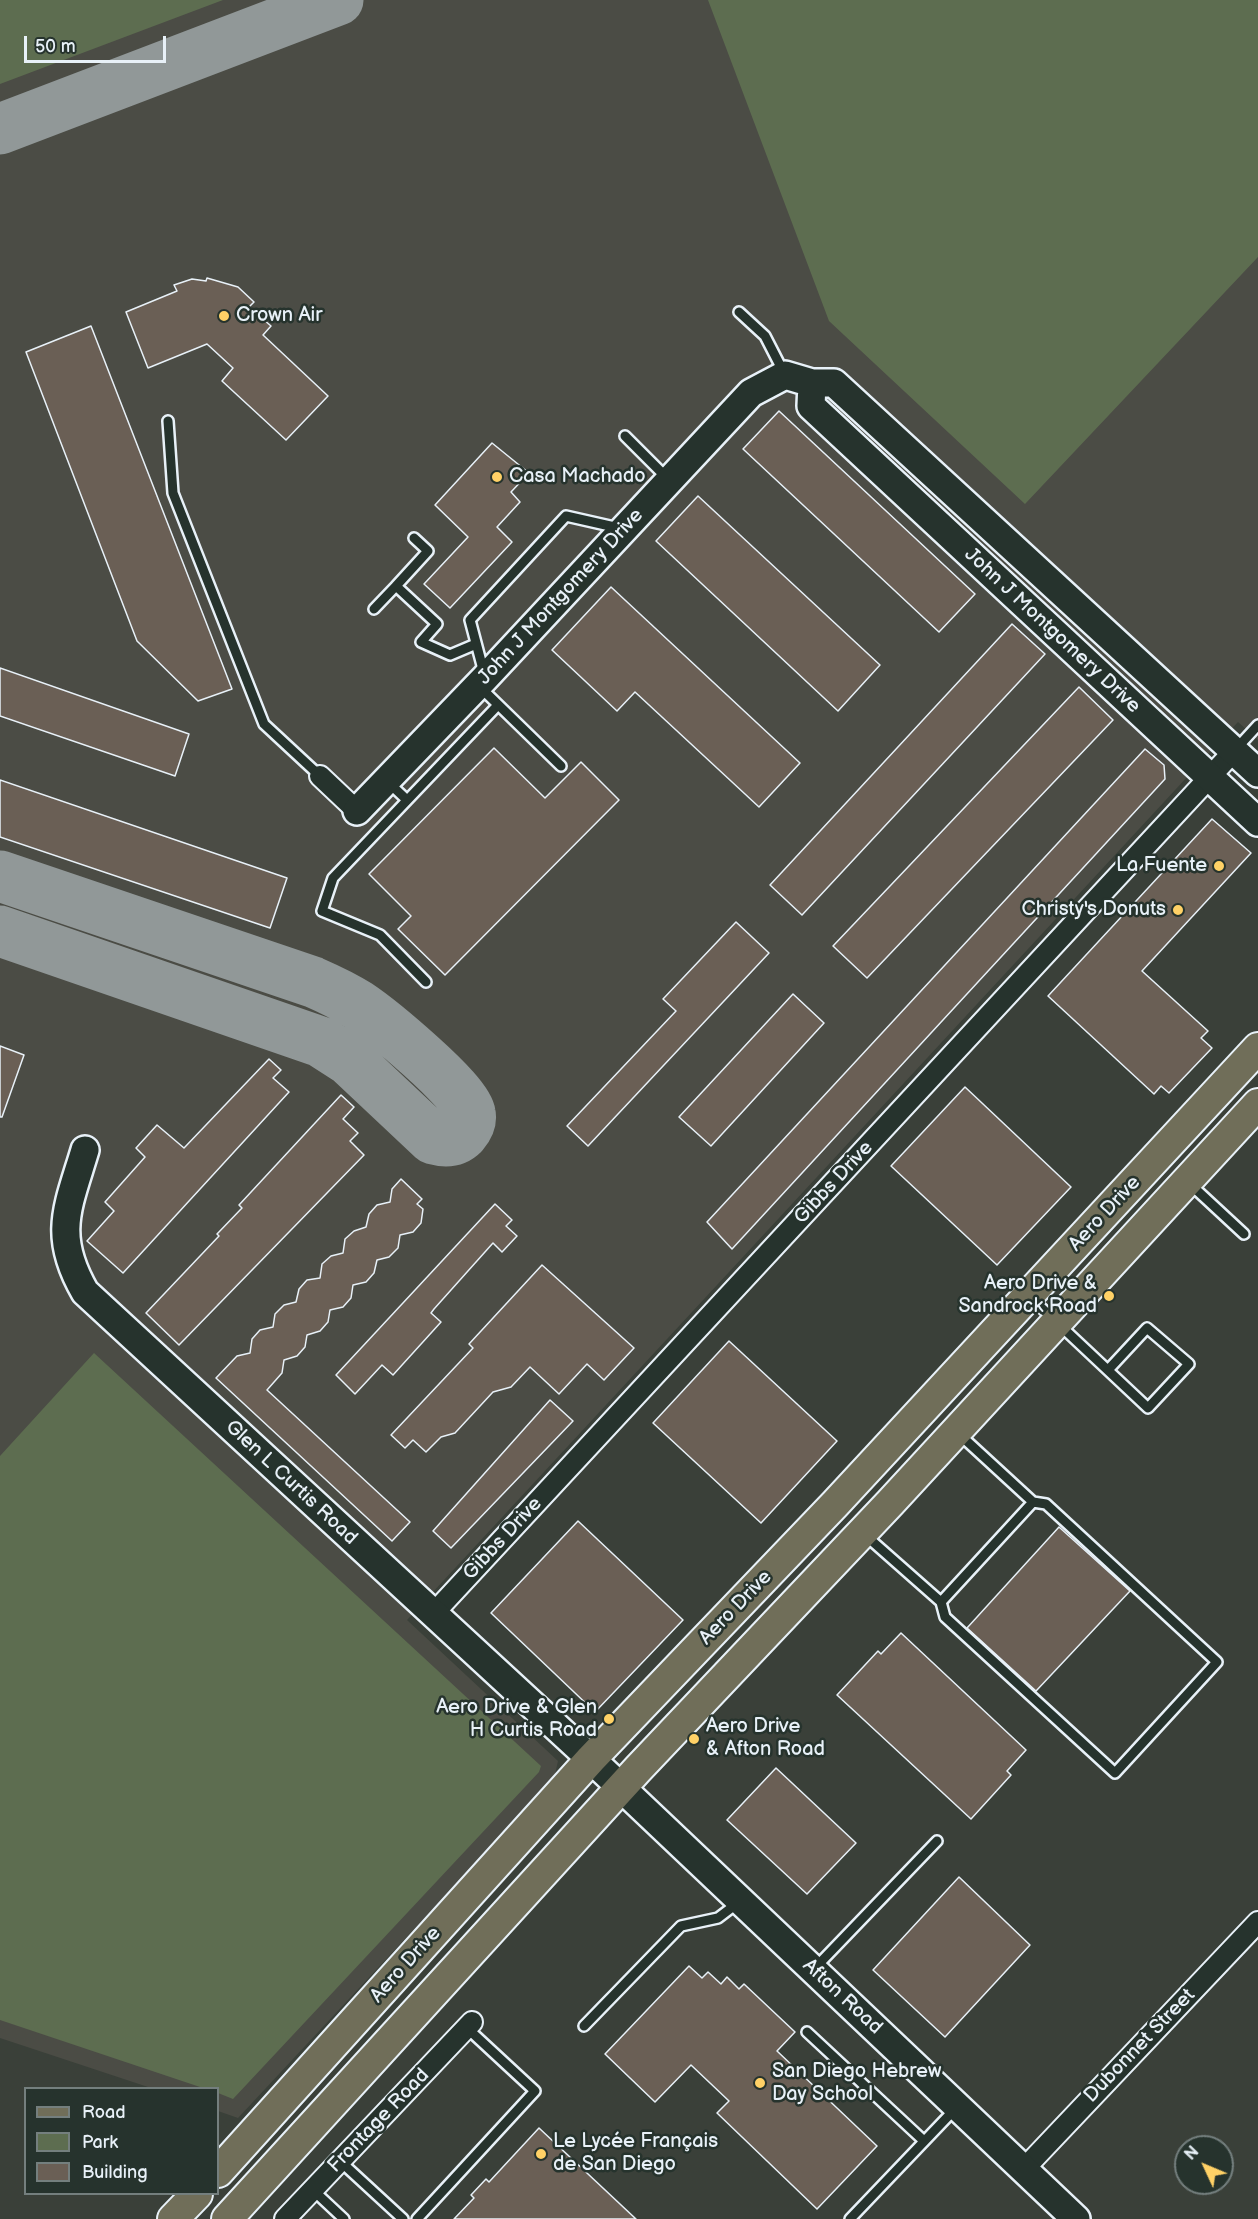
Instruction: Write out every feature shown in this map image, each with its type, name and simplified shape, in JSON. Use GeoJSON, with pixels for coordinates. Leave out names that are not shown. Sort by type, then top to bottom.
{"type":"FeatureCollection","features":[{"type":"Feature","properties":{"kind":"main road","name":"Aero Drive"},"geometry":{"type":"LineString","coordinates":[[227,2219],[835,1504],[1258,1048]]}},
{"type":"Feature","properties":{"kind":"main road","name":"Aero Drive"},"geometry":{"type":"LineString","coordinates":[[219,2171],[607,1774],[863,1532],[1258,1104]]}},
{"type":"Feature","properties":{"kind":"main road"},"geometry":{"type":"LineString","coordinates":[[173,2219],[195,2195]]}},
{"type":"Feature","properties":{"kind":"street","name":"John J Montgomery Drive"},"geometry":{"type":"LineString","coordinates":[[320,776],[357,811],[482,682],[751,393],[785,375],[812,383],[834,383],[1258,773]]}},
{"type":"Feature","properties":{"kind":"street","name":"John J Montgomery Drive"},"geometry":{"type":"LineString","coordinates":[[812,383],[811,406],[1258,822]]}},
{"type":"Feature","properties":{"kind":"street","name":"Gibbs Drive"},"geometry":{"type":"LineString","coordinates":[[433,1614],[1234,751]]}},
{"type":"Feature","properties":{"kind":"street","name":"Glen L Curtis Road"},"geometry":{"type":"LineString","coordinates":[[85,1150],[64,1221],[65,1245],[73,1272],[85,1292],[607,1774]]}},
{"type":"Feature","properties":{"kind":"street","name":"Afton Road"},"geometry":{"type":"LineString","coordinates":[[607,1774],[1075,2219]]}},
{"type":"Feature","properties":{"kind":"street","name":"Dubonnet Street"},"geometry":{"type":"LineString","coordinates":[[1023,2170],[1258,1922]]}},
{"type":"Feature","properties":{"kind":"street","name":"Frontage Road"},"geometry":{"type":"LineString","coordinates":[[285,2219],[469,2025]]}},
{"type":"Feature","properties":{"kind":"lane"},"geometry":{"type":"LineString","coordinates":[[739,312],[765,336],[785,375]]}},
{"type":"Feature","properties":{"kind":"lane"},"geometry":{"type":"LineString","coordinates":[[168,421],[173,493],[264,724],[320,776]]}},
{"type":"Feature","properties":{"kind":"lane"},"geometry":{"type":"LineString","coordinates":[[625,436],[670,480]]}},
{"type":"Feature","properties":{"kind":"lane"},"geometry":{"type":"LineString","coordinates":[[561,766],[498,705],[482,682],[470,620],[566,516],[624,529]]}},
{"type":"Feature","properties":{"kind":"lane"},"geometry":{"type":"LineString","coordinates":[[374,609],[428,551],[414,538]]}},
{"type":"Feature","properties":{"kind":"lane"},"geometry":{"type":"LineString","coordinates":[[396,586],[437,624],[421,642],[450,656],[476,644]]}},
{"type":"Feature","properties":{"kind":"lane"},"geometry":{"type":"LineString","coordinates":[[426,982],[380,936],[322,911],[333,878],[498,705]]}},
{"type":"Feature","properties":{"kind":"lane"},"geometry":{"type":"LineString","coordinates":[[1234,751],[1258,725]]}},
{"type":"Feature","properties":{"kind":"lane"},"geometry":{"type":"LineString","coordinates":[[386,781],[407,800]]}},
{"type":"Feature","properties":{"kind":"lane"},"geometry":{"type":"LineString","coordinates":[[1187,1181],[1244,1234]]}},
{"type":"Feature","properties":{"kind":"lane"},"geometry":{"type":"LineString","coordinates":[[1029,1296],[1148,1408],[1189,1364],[1147,1328],[1108,1370]]}},
{"type":"Feature","properties":{"kind":"lane"},"geometry":{"type":"LineString","coordinates":[[863,1532],[941,1602],[945,1617],[1115,1773],[1216,1662],[1046,1504],[1033,1502],[956,1432]]}},
{"type":"Feature","properties":{"kind":"lane"},"geometry":{"type":"LineString","coordinates":[[941,1602],[1033,1502]]}},
{"type":"Feature","properties":{"kind":"lane"},"geometry":{"type":"LineString","coordinates":[[813,1970],[937,1841]]}},
{"type":"Feature","properties":{"kind":"lane"},"geometry":{"type":"LineString","coordinates":[[584,2026],[681,1926],[718,1918],[740,1901]]}},
{"type":"Feature","properties":{"kind":"lane"},"geometry":{"type":"LineString","coordinates":[[417,2219],[535,2091],[469,2025]]}},
{"type":"Feature","properties":{"kind":"lane"},"geometry":{"type":"LineString","coordinates":[[807,2032],[924,2141]]}},
{"type":"Feature","properties":{"kind":"lane"},"geometry":{"type":"LineString","coordinates":[[850,2219],[957,2106]]}},
{"type":"Feature","properties":{"kind":"lane"},"geometry":{"type":"LineString","coordinates":[[340,2161],[403,2219]]}},
{"type":"Feature","properties":{"kind":"lane"},"geometry":{"type":"LineString","coordinates":[[313,2190],[344,2219]]}},
{"type":"Feature","properties":{"kind":"shaded area"},"geometry":{"type":"Polygon","coordinates":[[[0,0],[1258,0],[1258,740],[1238,722],[407,1620],[558,1761],[554,1779],[238,2118],[219,2111],[219,2087],[148,2087],[0,2038],[0,0]]]}},
{"type":"Feature","properties":{"kind":"green space"},"geometry":{"type":"Polygon","coordinates":[[[0,0],[223,0],[0,84],[0,0]]]}},
{"type":"Feature","properties":{"kind":"green space"},"geometry":{"type":"Polygon","coordinates":[[[708,0],[1258,0],[1258,257],[1025,504],[829,321],[708,0]]]}},
{"type":"Feature","properties":{"kind":"green space"},"geometry":{"type":"Polygon","coordinates":[[[94,1353],[541,1766],[539,1772],[233,2099],[219,2093],[219,2087],[200,2087],[0,2020],[0,1456],[94,1353]]]}},
{"type":"Feature","properties":{"kind":"building"},"geometry":{"type":"Polygon","coordinates":[[[207,278],[238,287],[254,302],[249,307],[271,326],[263,335],[328,396],[286,440],[222,381],[233,368],[207,344],[148,368],[126,312],[177,291],[174,285],[192,279],[206,281],[207,278]]]}},
{"type":"Feature","properties":{"kind":"building"},"geometry":{"type":"Polygon","coordinates":[[[91,326],[232,689],[198,701],[137,641],[26,352],[91,326]]]}},
{"type":"Feature","properties":{"kind":"building"},"geometry":{"type":"Polygon","coordinates":[[[779,411],[975,594],[939,632],[743,449],[779,411]]]}},
{"type":"Feature","properties":{"kind":"building"},"geometry":{"type":"Polygon","coordinates":[[[492,443],[529,473],[511,492],[520,502],[497,527],[512,542],[450,608],[424,584],[468,537],[435,505],[492,443]]]}},
{"type":"Feature","properties":{"kind":"building"},"geometry":{"type":"Polygon","coordinates":[[[698,496],[880,665],[838,711],[656,541],[698,496]]]}},
{"type":"Feature","properties":{"kind":"building"},"geometry":{"type":"Polygon","coordinates":[[[611,587],[800,763],[759,807],[635,692],[617,711],[552,650],[611,587]]]}},
{"type":"Feature","properties":{"kind":"building"},"geometry":{"type":"Polygon","coordinates":[[[1012,624],[1045,654],[802,915],[770,885],[1012,624]]]}},
{"type":"Feature","properties":{"kind":"building"},"geometry":{"type":"Polygon","coordinates":[[[0,668],[189,734],[175,776],[0,716],[0,668]]]}},
{"type":"Feature","properties":{"kind":"building"},"geometry":{"type":"Polygon","coordinates":[[[1079,687],[1113,720],[867,978],[833,946],[1079,687]]]}},
{"type":"Feature","properties":{"kind":"building"},"geometry":{"type":"Polygon","coordinates":[[[494,748],[545,798],[581,762],[619,800],[445,975],[398,929],[411,916],[369,874],[494,748]]]}},
{"type":"Feature","properties":{"kind":"building"},"geometry":{"type":"Polygon","coordinates":[[[1145,749],[1164,765],[1165,779],[732,1249],[707,1222],[1145,749]]]}},
{"type":"Feature","properties":{"kind":"building"},"geometry":{"type":"Polygon","coordinates":[[[0,780],[287,878],[270,928],[0,837],[0,780]]]}},
{"type":"Feature","properties":{"kind":"building"},"geometry":{"type":"Polygon","coordinates":[[[1212,819],[1251,853],[1142,971],[1208,1031],[1201,1038],[1212,1048],[1169,1093],[1161,1086],[1154,1094],[1048,996],[1212,819]]]}},
{"type":"Feature","properties":{"kind":"building"},"geometry":{"type":"Polygon","coordinates":[[[736,922],[769,953],[588,1146],[567,1126],[676,1011],[663,999],[736,922]]]}},
{"type":"Feature","properties":{"kind":"building"},"geometry":{"type":"Polygon","coordinates":[[[793,994],[824,1023],[711,1146],[679,1117],[793,994]]]}},
{"type":"Feature","properties":{"kind":"building"},"geometry":{"type":"Polygon","coordinates":[[[0,1046],[24,1055],[2,1117],[0,1117],[0,1046]]]}},
{"type":"Feature","properties":{"kind":"building"},"geometry":{"type":"Polygon","coordinates":[[[269,1059],[281,1070],[273,1078],[289,1092],[123,1273],[87,1241],[114,1211],[105,1202],[145,1157],[136,1148],[157,1125],[184,1148],[269,1059]]]}},
{"type":"Feature","properties":{"kind":"building"},"geometry":{"type":"Polygon","coordinates":[[[965,1087],[1071,1187],[997,1265],[891,1166],[965,1087]]]}},
{"type":"Feature","properties":{"kind":"building"},"geometry":{"type":"Polygon","coordinates":[[[341,1095],[354,1107],[343,1119],[358,1133],[350,1141],[364,1155],[179,1345],[146,1313],[219,1236],[217,1234],[242,1208],[239,1205],[341,1095]]]}},
{"type":"Feature","properties":{"kind":"building"},"geometry":{"type":"Polygon","coordinates":[[[401,1179],[422,1199],[417,1204],[423,1209],[421,1223],[413,1232],[400,1235],[398,1248],[389,1257],[377,1260],[374,1273],[366,1282],[353,1285],[351,1298],[343,1307],[330,1310],[328,1322],[320,1331],[307,1335],[305,1347],[297,1356],[284,1360],[282,1373],[267,1390],[410,1522],[392,1541],[216,1378],[237,1356],[250,1353],[252,1339],[260,1330],[273,1327],[275,1314],[284,1305],[296,1302],[299,1289],[307,1280],[320,1278],[322,1264],[331,1256],[343,1253],[345,1239],[354,1231],[366,1227],[369,1214],[377,1205],[390,1202],[392,1189],[401,1179]]]}},
{"type":"Feature","properties":{"kind":"building"},"geometry":{"type":"Polygon","coordinates":[[[495,1204],[512,1220],[506,1226],[517,1236],[502,1252],[493,1243],[434,1309],[431,1313],[441,1322],[393,1375],[382,1365],[355,1394],[336,1375],[495,1204]]]}},
{"type":"Feature","properties":{"kind":"building"},"geometry":{"type":"Polygon","coordinates":[[[542,1265],[634,1348],[604,1380],[587,1364],[559,1394],[530,1367],[511,1387],[493,1392],[455,1433],[441,1437],[426,1452],[413,1440],[405,1448],[391,1435],[473,1348],[469,1344],[542,1265]]]}},
{"type":"Feature","properties":{"kind":"building"},"geometry":{"type":"Polygon","coordinates":[[[729,1341],[837,1441],[761,1523],[653,1423],[729,1341]]]}},
{"type":"Feature","properties":{"kind":"building"},"geometry":{"type":"Polygon","coordinates":[[[550,1400],[573,1421],[451,1548],[433,1531],[550,1400]]]}},
{"type":"Feature","properties":{"kind":"building"},"geometry":{"type":"Polygon","coordinates":[[[578,1521],[683,1620],[595,1712],[491,1613],[578,1521]]]}},
{"type":"Feature","properties":{"kind":"building"},"geometry":{"type":"Polygon","coordinates":[[[1059,1527],[1130,1591],[1036,1691],[967,1628],[1059,1527]]]}},
{"type":"Feature","properties":{"kind":"building"},"geometry":{"type":"Polygon","coordinates":[[[901,1633],[1026,1750],[1007,1771],[1011,1775],[971,1819],[837,1695],[878,1651],[881,1654],[901,1633]]]}},
{"type":"Feature","properties":{"kind":"building"},"geometry":{"type":"Polygon","coordinates":[[[776,1768],[856,1843],[807,1894],[727,1820],[776,1768]]]}},
{"type":"Feature","properties":{"kind":"building"},"geometry":{"type":"Polygon","coordinates":[[[959,1877],[1030,1945],[945,2037],[873,1970],[959,1877]]]}},
{"type":"Feature","properties":{"kind":"building","name":"San Diego Hebrew Day School"},"geometry":{"type":"Polygon","coordinates":[[[689,1966],[702,1978],[708,1972],[721,1984],[727,1977],[739,1989],[744,1984],[795,2032],[777,2051],[877,2146],[817,2209],[717,2113],[729,2101],[691,2065],[655,2102],[605,2054],[689,1966]]]}},
{"type":"Feature","properties":{"kind":"building","name":"Le Lycée Français de San Diego"},"geometry":{"type":"Polygon","coordinates":[[[539,2128],[636,2219],[454,2219],[474,2198],[471,2195],[486,2179],[489,2182],[539,2128]]]}},
{"type":"Feature","properties":{"kind":"taxiway"},"geometry":{"type":"LineString","coordinates":[[0,129],[338,0]]}},
{"type":"Feature","properties":{"kind":"taxiway"},"geometry":{"type":"LineString","coordinates":[[0,876],[313,982],[342,996],[384,1025],[439,1073],[465,1103],[470,1113],[469,1124],[463,1134],[456,1139],[445,1141],[433,1139],[349,1060],[321,1042],[0,931]]}},
{"type":"Feature","properties":{"kind":"place","name":"Crown Air"},"geometry":{"type":"Point","coordinates":[224,316]}},
{"type":"Feature","properties":{"kind":"place","name":"Casa Machado"},"geometry":{"type":"Point","coordinates":[497,477]}},
{"type":"Feature","properties":{"kind":"place","name":"La Fuente"},"geometry":{"type":"Point","coordinates":[1219,866]}},
{"type":"Feature","properties":{"kind":"place","name":"Christy's Donuts"},"geometry":{"type":"Point","coordinates":[1178,910]}},
{"type":"Feature","properties":{"kind":"place","name":"Aero Drive & Sandrock Road"},"geometry":{"type":"Point","coordinates":[1109,1296]}},
{"type":"Feature","properties":{"kind":"place","name":"Aero Drive & Glen H Curtis Road"},"geometry":{"type":"Point","coordinates":[609,1719]}},
{"type":"Feature","properties":{"kind":"place","name":"Aero Drive & Afton Road"},"geometry":{"type":"Point","coordinates":[694,1739]}},
{"type":"Feature","properties":{"kind":"place","name":"San Diego Hebrew Day School"},"geometry":{"type":"Point","coordinates":[760,2083]}},
{"type":"Feature","properties":{"kind":"place","name":"Le Lycée Français de San Diego"},"geometry":{"type":"Point","coordinates":[541,2154]}}]}
